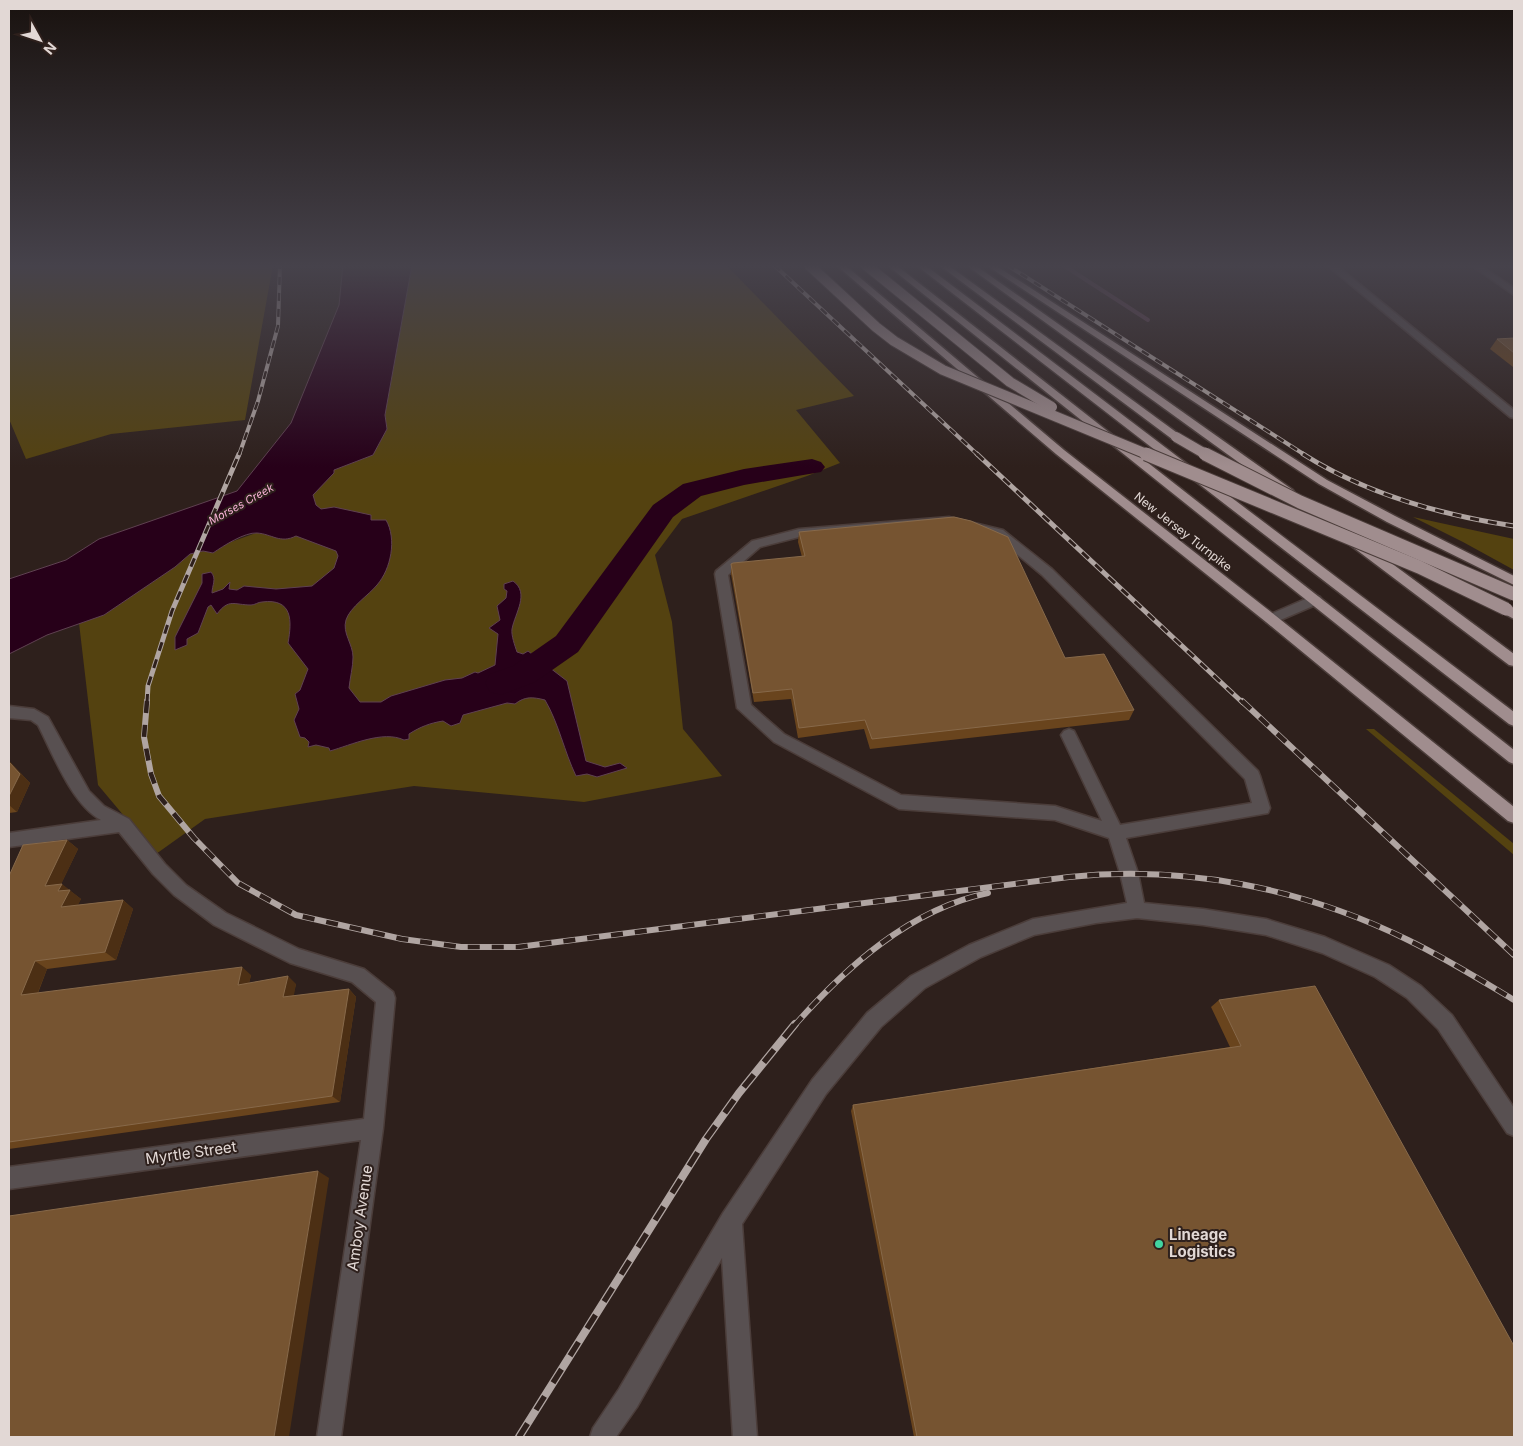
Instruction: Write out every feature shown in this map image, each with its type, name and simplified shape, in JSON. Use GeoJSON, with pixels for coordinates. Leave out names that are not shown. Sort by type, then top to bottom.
{"type":"FeatureCollection","features":[{"type":"Feature","properties":{"kind":"highway"},"geometry":{"type":"LineString","coordinates":[[884,332],[915,355],[974,384],[1419,567],[1510,612]]}},
{"type":"Feature","properties":{"kind":"highway","name":"New Jersey Turnpike"},"geometry":{"type":"LineString","coordinates":[[919,332],[1060,452],[1271,619],[1514,816]]}},
{"type":"Feature","properties":{"kind":"highway"},"geometry":{"type":"LineString","coordinates":[[949,332],[1010,382],[1068,416],[1162,460]]}},
{"type":"Feature","properties":{"kind":"highway"},"geometry":{"type":"LineString","coordinates":[[977,332],[1514,758]]}},
{"type":"Feature","properties":{"kind":"highway"},"geometry":{"type":"LineString","coordinates":[[1008,332],[1514,720]]}},
{"type":"Feature","properties":{"kind":"highway"},"geometry":{"type":"LineString","coordinates":[[1034,332],[1176,437],[1242,476],[1514,594]]}},
{"type":"Feature","properties":{"kind":"highway"},"geometry":{"type":"LineString","coordinates":[[1065,332],[1253,466],[1514,662]]}},
{"type":"Feature","properties":{"kind":"highway"},"geometry":{"type":"LineString","coordinates":[[1093,332],[1309,473],[1391,519],[1514,581]]}},
{"type":"Feature","properties":{"kind":"street"},"geometry":{"type":"LineString","coordinates":[[1413,332],[1514,415]]}},
{"type":"Feature","properties":{"kind":"street"},"geometry":{"type":"LineString","coordinates":[[948,521],[999,533],[1046,572],[1252,776],[1262,808],[1116,832],[1055,813],[899,802],[779,738],[744,708],[721,574],[756,544],[800,533],[948,521]]}},
{"type":"Feature","properties":{"kind":"street"},"geometry":{"type":"LineString","coordinates":[[1271,619],[1315,600]]}},
{"type":"Feature","properties":{"kind":"street"},"geometry":{"type":"LineString","coordinates":[[9,712],[34,714],[43,721],[83,796],[98,811],[123,824]]}},
{"type":"Feature","properties":{"kind":"street"},"geometry":{"type":"LineString","coordinates":[[1070,735],[1116,832],[1129,872],[1137,910]]}},
{"type":"Feature","properties":{"kind":"street"},"geometry":{"type":"LineString","coordinates":[[9,840],[123,824]]}},
{"type":"Feature","properties":{"kind":"street","name":"Amboy Avenue"},"geometry":{"type":"LineString","coordinates":[[123,824],[180,890],[220,919],[296,957],[357,975],[386,998],[373,1128],[329,1437]]}},
{"type":"Feature","properties":{"kind":"street"},"geometry":{"type":"LineString","coordinates":[[602,1437],[628,1398],[731,1221],[819,1087],[874,1020],[918,982],[976,951],[1033,927],[1096,915],[1137,910],[1203,917],[1266,927],[1325,945],[1382,971],[1414,992],[1445,1022],[1514,1126]]}},
{"type":"Feature","properties":{"kind":"street","name":"Myrtle Street"},"geometry":{"type":"LineString","coordinates":[[9,1178],[373,1128]]}},
{"type":"Feature","properties":{"kind":"street"},"geometry":{"type":"LineString","coordinates":[[731,1221],[745,1437]]}},
{"type":"Feature","properties":{"kind":"shaded area"},"geometry":{"type":"Polygon","coordinates":[[[9,332],[261,332],[245,420],[111,434],[26,459],[9,419],[9,332]]]}},
{"type":"Feature","properties":{"kind":"shaded area"},"geometry":{"type":"Polygon","coordinates":[[[400,332],[792,332],[854,396],[796,410],[840,463],[682,519],[655,555],[672,622],[683,729],[722,776],[584,802],[414,786],[205,819],[156,854],[98,785],[79,623],[104,615],[175,567],[190,554],[203,551],[213,553],[228,543],[256,533],[334,470],[373,455],[387,429],[385,415],[400,332]]]}},
{"type":"Feature","properties":{"kind":"shaded area"},"geometry":{"type":"Polygon","coordinates":[[[1413,517],[1514,539],[1514,570],[1463,542],[1413,517]]]}},
{"type":"Feature","properties":{"kind":"shaded area"},"geometry":{"type":"Polygon","coordinates":[[[1366,729],[1374,729],[1514,844],[1514,855],[1366,729]]]}},
{"type":"Feature","properties":{"kind":"water","name":"Morses Creek"},"geometry":{"type":"Polygon","coordinates":[[[328,332],[400,332],[385,415],[387,429],[373,455],[334,470],[334,473],[313,495],[316,505],[321,509],[334,507],[371,515],[371,520],[386,520],[391,536],[391,554],[386,571],[374,589],[351,610],[345,625],[353,657],[349,688],[360,702],[381,702],[391,696],[445,680],[462,678],[495,665],[498,634],[489,628],[500,620],[497,606],[506,598],[507,591],[504,589],[504,584],[513,581],[518,586],[521,597],[512,629],[517,652],[523,654],[528,651],[567,681],[586,761],[605,767],[620,763],[627,768],[597,777],[587,774],[576,776],[554,718],[545,700],[533,698],[526,698],[515,704],[507,703],[463,715],[460,723],[451,726],[443,721],[429,724],[409,734],[409,739],[404,740],[396,737],[377,738],[330,751],[329,748],[316,745],[308,747],[309,742],[305,738],[300,737],[294,720],[299,709],[295,694],[300,690],[308,669],[288,643],[290,619],[285,607],[280,604],[261,602],[251,605],[229,604],[217,614],[211,605],[208,607],[198,633],[187,639],[187,645],[175,650],[175,637],[202,583],[202,574],[211,572],[213,575],[212,593],[223,589],[230,582],[229,589],[237,590],[244,586],[276,589],[312,586],[334,568],[338,556],[336,551],[296,536],[281,539],[252,533],[234,540],[213,553],[203,551],[190,554],[175,567],[104,615],[47,635],[9,654],[9,579],[66,560],[99,539],[237,491],[291,423],[328,332]]]}},
{"type":"Feature","properties":{"kind":"building"},"geometry":{"type":"Polygon","coordinates":[[[1514,338],[1514,353],[1497,339],[1514,338]]]}},
{"type":"Feature","properties":{"kind":"building"},"geometry":{"type":"Polygon","coordinates":[[[954,517],[971,521],[1008,537],[1065,658],[1104,654],[1134,710],[872,739],[865,720],[799,728],[792,689],[753,693],[731,564],[805,556],[799,532],[954,517]]]}},
{"type":"Feature","properties":{"kind":"building"},"geometry":{"type":"Polygon","coordinates":[[[9,762],[20,774],[9,796],[9,762]]]}},
{"type":"Feature","properties":{"kind":"building"},"geometry":{"type":"Polygon","coordinates":[[[67,840],[45,886],[62,884],[58,891],[70,890],[61,907],[123,900],[105,952],[35,961],[21,995],[242,967],[238,985],[288,976],[283,997],[349,989],[332,1096],[9,1142],[9,876],[23,845],[67,840]]]}},
{"type":"Feature","properties":{"kind":"building","name":"Lineage Logistics"},"geometry":{"type":"Polygon","coordinates":[[[1315,986],[1514,1346],[1514,1437],[917,1437],[853,1105],[1241,1046],[1219,1000],[1315,986]]]}},
{"type":"Feature","properties":{"kind":"building"},"geometry":{"type":"Polygon","coordinates":[[[318,1171],[274,1437],[9,1437],[9,1216],[318,1171]]]}},
{"type":"Feature","properties":{"kind":"waterway"},"geometry":{"type":"LineString","coordinates":[[501,683],[524,674],[567,644],[663,511],[692,490],[744,477],[812,467]]}},
{"type":"Feature","properties":{"kind":"railway"},"geometry":{"type":"LineString","coordinates":[[239,455],[258,401],[276,332]]}},
{"type":"Feature","properties":{"kind":"railway"},"geometry":{"type":"LineString","coordinates":[[846,332],[978,455]]}},
{"type":"Feature","properties":{"kind":"railway"},"geometry":{"type":"LineString","coordinates":[[1113,332],[1305,455]]}},
{"type":"Feature","properties":{"kind":"railway"},"geometry":{"type":"LineString","coordinates":[[147,703],[148,686],[172,611],[239,454]]}},
{"type":"Feature","properties":{"kind":"railway"},"geometry":{"type":"LineString","coordinates":[[977,454],[1243,703]]}},
{"type":"Feature","properties":{"kind":"railway"},"geometry":{"type":"LineString","coordinates":[[1303,454],[1352,481],[1405,501],[1459,516],[1514,526]]}},
{"type":"Feature","properties":{"kind":"railway"},"geometry":{"type":"LineString","coordinates":[[147,701],[144,737],[151,774],[159,796],[194,838],[238,883],[296,915],[402,939],[461,947],[518,947],[1069,877],[1157,874],[1243,884],[1327,907],[1368,922],[1408,940],[1449,961],[1514,1000]]}},
{"type":"Feature","properties":{"kind":"railway"},"geometry":{"type":"LineString","coordinates":[[1242,701],[1514,955]]}},
{"type":"Feature","properties":{"kind":"railway"},"geometry":{"type":"LineString","coordinates":[[794,1026],[835,983],[881,944],[932,912],[959,901],[988,893]]}},
{"type":"Feature","properties":{"kind":"railway"},"geometry":{"type":"LineString","coordinates":[[519,1437],[706,1139],[739,1093],[795,1024]]}},
{"type":"Feature","properties":{"kind":"place","name":"Lineage Logistics"},"geometry":{"type":"Point","coordinates":[1159,1244]}}]}
